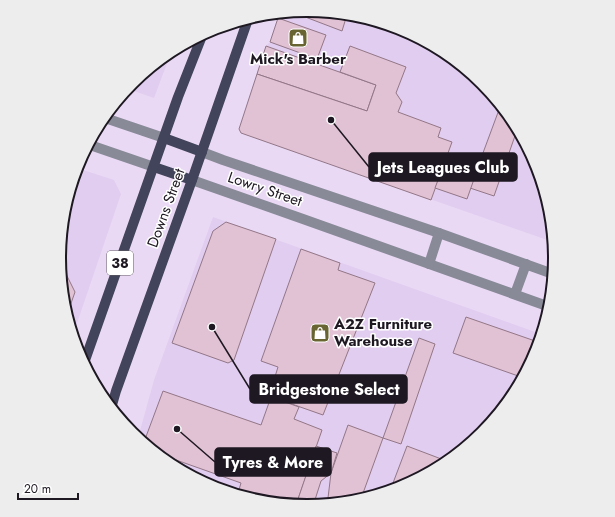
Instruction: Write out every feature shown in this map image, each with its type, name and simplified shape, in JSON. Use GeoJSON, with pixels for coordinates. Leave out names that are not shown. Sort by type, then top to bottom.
{"type":"FeatureCollection","features":[{"type":"Feature","properties":{"kind":"main road","name":"Downs Street"},"geometry":{"type":"LineString","coordinates":[[113,402],[246,25]]}},
{"type":"Feature","properties":{"kind":"main road","name":"Downs Street"},"geometry":{"type":"LineString","coordinates":[[86,356],[178,97],[199,43]]}},
{"type":"Feature","properties":{"kind":"main road","name":"Lowry Street"},"geometry":{"type":"LineString","coordinates":[[164,138],[202,152]]}},
{"type":"Feature","properties":{"kind":"main road","name":"Lowry Street"},"geometry":{"type":"LineString","coordinates":[[154,167],[192,180]]}},
{"type":"Feature","properties":{"kind":"street","name":"Lowry Street"},"geometry":{"type":"LineString","coordinates":[[110,120],[164,138]]}},
{"type":"Feature","properties":{"kind":"street","name":"Lowry Street"},"geometry":{"type":"LineString","coordinates":[[94,146],[154,167]]}},
{"type":"Feature","properties":{"kind":"street","name":"Lowry Street"},"geometry":{"type":"LineString","coordinates":[[202,152],[439,233],[548,272]]}},
{"type":"Feature","properties":{"kind":"street","name":"Lowry Street"},"geometry":{"type":"LineString","coordinates":[[192,180],[544,305]]}},
{"type":"Feature","properties":{"kind":"street"},"geometry":{"type":"LineString","coordinates":[[429,264],[439,233]]}},
{"type":"Feature","properties":{"kind":"street"},"geometry":{"type":"LineString","coordinates":[[515,294],[526,264]]}},
{"type":"Feature","properties":{"kind":"shaded area"},"geometry":{"type":"Polygon","coordinates":[[[308,17],[339,19],[370,25],[400,35],[428,49],[455,67],[489,99],[517,138],[531,166],[541,196],[548,240],[241,133],[239,129],[266,46],[270,42],[277,19],[308,17]]]}},
{"type":"Feature","properties":{"kind":"shaded area"},"geometry":{"type":"Polygon","coordinates":[[[168,62],[154,98],[134,91],[148,77],[168,62]]]}},
{"type":"Feature","properties":{"kind":"shaded area"},"geometry":{"type":"Polygon","coordinates":[[[83,170],[114,180],[121,194],[76,327],[68,290],[66,258],[68,227],[71,211],[74,196],[83,170]]]}},
{"type":"Feature","properties":{"kind":"shaded area"},"geometry":{"type":"Polygon","coordinates":[[[213,217],[537,333],[531,351],[508,393],[489,418],[467,440],[428,468],[400,482],[370,492],[339,498],[308,500],[276,498],[260,495],[245,492],[215,482],[187,468],[160,450],[140,432],[154,380],[213,217]]]}},
{"type":"Feature","properties":{"kind":"building"},"geometry":{"type":"Polygon","coordinates":[[[306,17],[345,20],[342,31],[306,17]]]}},
{"type":"Feature","properties":{"kind":"building","name":"Mick's Barber"},"geometry":{"type":"Polygon","coordinates":[[[278,19],[326,35],[317,59],[270,42],[278,19]]]}},
{"type":"Feature","properties":{"kind":"building"},"geometry":{"type":"Polygon","coordinates":[[[266,46],[376,85],[367,111],[257,74],[266,46]]]}},
{"type":"Feature","properties":{"kind":"building"},"geometry":{"type":"Polygon","coordinates":[[[350,46],[406,67],[396,93],[402,102],[398,112],[441,128],[438,137],[452,142],[431,200],[241,133],[239,129],[257,74],[367,111],[376,85],[340,72],[350,46]]]}},
{"type":"Feature","properties":{"kind":"building"},"geometry":{"type":"Polygon","coordinates":[[[499,111],[515,135],[494,196],[470,188],[499,111]]]}},
{"type":"Feature","properties":{"kind":"building"},"geometry":{"type":"Polygon","coordinates":[[[448,154],[479,165],[467,199],[435,188],[448,154]]]}},
{"type":"Feature","properties":{"kind":"building"},"geometry":{"type":"Polygon","coordinates":[[[226,222],[276,239],[234,360],[228,363],[172,343],[213,231],[226,222]]]}},
{"type":"Feature","properties":{"kind":"building"},"geometry":{"type":"Polygon","coordinates":[[[301,249],[340,263],[338,270],[375,283],[323,415],[269,396],[278,367],[261,361],[301,249]]]}},
{"type":"Feature","properties":{"kind":"building"},"geometry":{"type":"Polygon","coordinates":[[[67,276],[75,292],[71,304],[67,276]]]}},
{"type":"Feature","properties":{"kind":"building"},"geometry":{"type":"Polygon","coordinates":[[[466,317],[534,341],[518,376],[453,353],[466,317]]]}},
{"type":"Feature","properties":{"kind":"building"},"geometry":{"type":"Polygon","coordinates":[[[419,338],[435,344],[401,444],[383,438],[419,338]]]}},
{"type":"Feature","properties":{"kind":"building"},"geometry":{"type":"Polygon","coordinates":[[[163,391],[261,425],[271,397],[299,407],[294,419],[322,430],[298,499],[276,498],[239,490],[241,483],[173,459],[146,438],[163,391]]]}},
{"type":"Feature","properties":{"kind":"building"},"geometry":{"type":"Polygon","coordinates":[[[348,425],[383,438],[363,493],[328,499],[331,473],[348,425]]]}},
{"type":"Feature","properties":{"kind":"building"},"geometry":{"type":"Polygon","coordinates":[[[316,446],[337,453],[331,473],[321,481],[315,500],[298,499],[316,446]]]}},
{"type":"Feature","properties":{"kind":"building"},"geometry":{"type":"Polygon","coordinates":[[[407,446],[442,459],[400,482],[393,483],[407,446]]]}},
{"type":"Feature","properties":{"kind":"place","name":"Mick's Barber"},"geometry":{"type":"Point","coordinates":[298,38]}},
{"type":"Feature","properties":{"kind":"place","name":"Jets Leagues Club"},"geometry":{"type":"Point","coordinates":[331,120]}},
{"type":"Feature","properties":{"kind":"place","name":"Bridgestone Select"},"geometry":{"type":"Point","coordinates":[212,327]}},
{"type":"Feature","properties":{"kind":"place","name":"A2Z Furniture Warehouse"},"geometry":{"type":"Point","coordinates":[320,333]}},
{"type":"Feature","properties":{"kind":"place","name":"Tyres & More"},"geometry":{"type":"Point","coordinates":[177,429]}}]}
